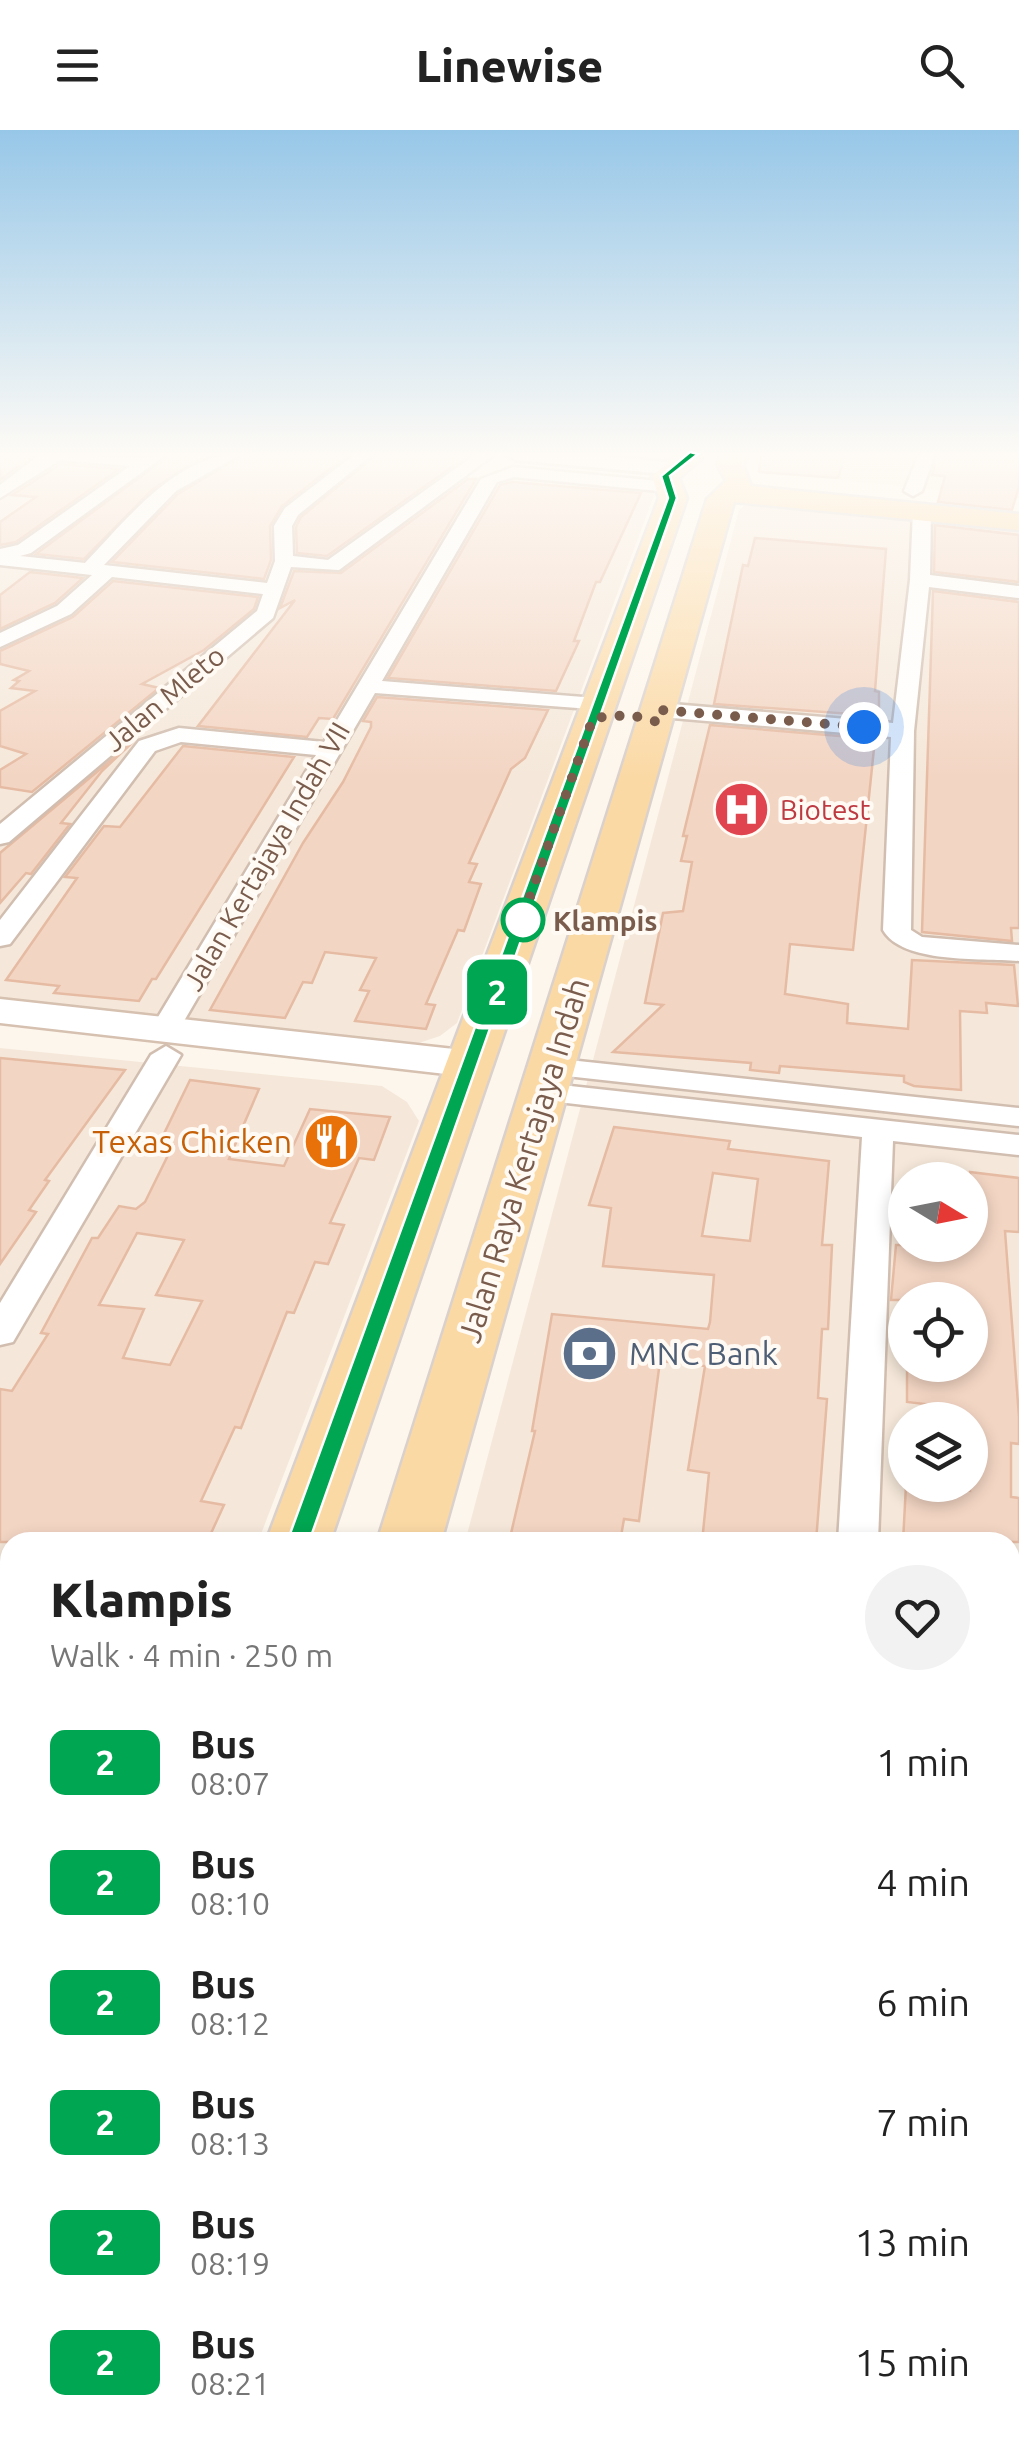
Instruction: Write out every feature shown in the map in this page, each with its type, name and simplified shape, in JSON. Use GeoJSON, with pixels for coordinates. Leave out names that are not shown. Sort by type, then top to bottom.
{"type":"FeatureCollection","features":[{"type":"Feature","properties":{"kind":"main road"},"geometry":{"type":"LineString","coordinates":[[302,1532],[649,562]]}},
{"type":"Feature","properties":{"kind":"main road","name":"Jalan Raya Kertajaya Indah"},"geometry":{"type":"LineString","coordinates":[[412,1532],[703,562]]}},
{"type":"Feature","properties":{"kind":"main road"},"geometry":{"type":"LineString","coordinates":[[596,705],[630,715],[661,710]]}},
{"type":"Feature","properties":{"kind":"main road"},"geometry":{"type":"LineString","coordinates":[[0,1011],[167,1041],[467,1076]]}},
{"type":"Feature","properties":{"kind":"main road"},"geometry":{"type":"LineString","coordinates":[[0,1037],[167,1041]]}},
{"type":"Feature","properties":{"kind":"street"},"geometry":{"type":"LineString","coordinates":[[46,562],[271,589]]}},
{"type":"Feature","properties":{"kind":"street"},"geometry":{"type":"LineString","coordinates":[[0,641],[64,610],[105,562]]}},
{"type":"Feature","properties":{"kind":"street","name":"Jalan Mleto"},"geometry":{"type":"LineString","coordinates":[[0,837],[266,614],[271,589],[284,562]]}},
{"type":"Feature","properties":{"kind":"street"},"geometry":{"type":"LineString","coordinates":[[293,562],[332,566],[338,562]]}},
{"type":"Feature","properties":{"kind":"street","name":"Jalan Kertajaya Indah VII"},"geometry":{"type":"LineString","coordinates":[[0,1333],[328,749],[440,562]]}},
{"type":"Feature","properties":{"kind":"street"},"geometry":{"type":"LineString","coordinates":[[920,562],[904,731],[897,930],[902,939],[917,945],[1019,954]]}},
{"type":"Feature","properties":{"kind":"street"},"geometry":{"type":"LineString","coordinates":[[920,580],[1019,592]]}},
{"type":"Feature","properties":{"kind":"street","name":"Jalan Kertajaya Indah VII"},"geometry":{"type":"LineString","coordinates":[[366,686],[596,705]]}},
{"type":"Feature","properties":{"kind":"street"},"geometry":{"type":"LineString","coordinates":[[661,710],[904,731]]}},
{"type":"Feature","properties":{"kind":"street"},"geometry":{"type":"LineString","coordinates":[[0,938],[146,746],[179,735],[328,749]]}},
{"type":"Feature","properties":{"kind":"street"},"geometry":{"type":"LineString","coordinates":[[546,1080],[1019,1117]]}},
{"type":"Feature","properties":{"kind":"street"},"geometry":{"type":"LineString","coordinates":[[546,1080],[878,1129],[1019,1145]]}},
{"type":"Feature","properties":{"kind":"street"},"geometry":{"type":"LineString","coordinates":[[858,1532],[878,1129]]}},
{"type":"Feature","properties":{"kind":"shaded area"},"geometry":{"type":"Polygon","coordinates":[[[0,562],[629,562],[457,1023],[440,1036],[413,1045],[0,999],[0,562]]]}},
{"type":"Feature","properties":{"kind":"shaded area"},"geometry":{"type":"Polygon","coordinates":[[[725,562],[1019,562],[1019,1532],[468,1532],[725,562]]]}},
{"type":"Feature","properties":{"kind":"shaded area"},"geometry":{"type":"Polygon","coordinates":[[[0,1048],[382,1086],[407,1102],[419,1121],[262,1532],[0,1532],[0,1048]]]}},
{"type":"Feature","properties":{"kind":"building"},"geometry":{"type":"Polygon","coordinates":[[[112,562],[270,562],[264,579],[112,562]]]}},
{"type":"Feature","properties":{"kind":"building"},"geometry":{"type":"Polygon","coordinates":[[[356,562],[427,562],[333,719],[319,718],[307,737],[198,726],[295,600],[280,608],[294,571],[341,573],[356,562]]]}},
{"type":"Feature","properties":{"kind":"building"},"geometry":{"type":"Polygon","coordinates":[[[455,562],[609,562],[600,582],[596,582],[574,641],[579,641],[556,691],[388,678],[455,562]]]}},
{"type":"Feature","properties":{"kind":"building"},"geometry":{"type":"Polygon","coordinates":[[[749,562],[885,562],[875,691],[879,692],[879,716],[714,704],[743,565],[748,566],[749,562]]]}},
{"type":"Feature","properties":{"kind":"building"},"geometry":{"type":"Polygon","coordinates":[[[934,562],[1019,562],[1019,582],[934,572],[934,562]]]}},
{"type":"Feature","properties":{"kind":"building"},"geometry":{"type":"Polygon","coordinates":[[[30,572],[83,578],[55,603],[0,629],[0,595],[30,572]]]}},
{"type":"Feature","properties":{"kind":"building"},"geometry":{"type":"Polygon","coordinates":[[[113,581],[258,597],[254,609],[204,650],[142,684],[159,688],[32,792],[0,787],[0,770],[26,754],[0,746],[0,711],[35,691],[11,688],[19,681],[14,680],[29,671],[0,664],[0,651],[73,617],[113,581]]]}},
{"type":"Feature","properties":{"kind":"building"},"geometry":{"type":"Polygon","coordinates":[[[933,591],[1019,602],[1019,928],[1011,928],[1012,941],[922,932],[933,591]]]}},
{"type":"Feature","properties":{"kind":"building"},"geometry":{"type":"Polygon","coordinates":[[[377,697],[548,710],[525,758],[511,769],[469,863],[477,864],[469,882],[481,884],[464,931],[458,930],[426,1004],[435,1005],[426,1029],[355,1021],[369,991],[360,990],[376,958],[325,952],[312,983],[303,982],[285,1018],[210,1010],[303,843],[343,782],[371,727],[371,722],[363,721],[377,697]]]}},
{"type":"Feature","properties":{"kind":"building"},"geometry":{"type":"Polygon","coordinates":[[[710,725],[875,739],[853,950],[790,944],[785,994],[848,1004],[847,1023],[908,1029],[912,960],[1014,965],[1018,1006],[986,1003],[987,1013],[960,1011],[961,1090],[914,1086],[904,1082],[904,1076],[780,1066],[779,1073],[750,1070],[751,1063],[613,1052],[663,1005],[645,1003],[663,913],[683,911],[692,862],[681,861],[687,836],[683,836],[710,725]]]}},
{"type":"Feature","properties":{"kind":"building"},"geometry":{"type":"Polygon","coordinates":[[[135,740],[102,771],[61,823],[70,824],[31,874],[26,873],[0,903],[0,853],[135,740]]]}},
{"type":"Feature","properties":{"kind":"building"},"geometry":{"type":"Polygon","coordinates":[[[183,746],[294,757],[156,979],[152,979],[139,1001],[54,993],[59,986],[6,980],[77,878],[65,877],[104,826],[120,827],[183,746]]]}},
{"type":"Feature","properties":{"kind":"building"},"geometry":{"type":"Polygon","coordinates":[[[0,1058],[125,1070],[45,1180],[49,1181],[29,1210],[36,1212],[0,1264],[0,1058]]]}},
{"type":"Feature","properties":{"kind":"building"},"geometry":{"type":"Polygon","coordinates":[[[190,1080],[259,1089],[229,1159],[284,1166],[310,1109],[390,1117],[374,1160],[359,1158],[330,1223],[344,1225],[328,1264],[315,1262],[294,1313],[287,1312],[241,1428],[235,1427],[201,1501],[224,1505],[212,1532],[0,1532],[0,1389],[12,1391],[48,1334],[41,1333],[92,1238],[98,1238],[119,1206],[136,1209],[145,1202],[173,1145],[159,1144],[190,1080]],[[137,1233],[99,1305],[144,1309],[123,1358],[170,1365],[202,1301],[156,1295],[184,1240],[137,1233]]]}},
{"type":"Feature","properties":{"kind":"building"},"geometry":{"type":"Polygon","coordinates":[[[614,1127],[730,1141],[728,1149],[829,1161],[822,1245],[832,1245],[828,1329],[822,1329],[818,1398],[827,1399],[817,1532],[703,1532],[709,1473],[688,1470],[705,1366],[660,1361],[639,1521],[624,1519],[622,1532],[511,1532],[535,1431],[552,1314],[708,1329],[714,1275],[603,1266],[611,1208],[589,1205],[614,1127]],[[713,1173],[702,1236],[750,1241],[758,1179],[713,1173]]]}},
{"type":"Feature","properties":{"kind":"building"},"geometry":{"type":"Polygon","coordinates":[[[988,1174],[1019,1178],[1019,1232],[1005,1231],[1019,1417],[1019,1444],[1011,1443],[1011,1497],[1019,1498],[1019,1532],[904,1532],[905,1502],[988,1502],[988,1402],[907,1402],[907,1382],[988,1382],[988,1282],[893,1282],[894,1262],[988,1262],[988,1174]]]}},
{"type":"Feature","properties":{"kind":"bus line","name":"2"},"geometry":{"type":"LineString","coordinates":[[302,1532],[648,562]]}},
{"type":"Feature","properties":{"kind":"place","name":"Biotest"},"geometry":{"type":"Point","coordinates":[741,809]}},
{"type":"Feature","properties":{"kind":"place","name":"Klampis"},"geometry":{"type":"Point","coordinates":[523,920]}},
{"type":"Feature","properties":{"kind":"place","name":"Texas Chicken"},"geometry":{"type":"Point","coordinates":[331,1141]}},
{"type":"Feature","properties":{"kind":"place","name":"MNC Bank"},"geometry":{"type":"Point","coordinates":[590,1353]}},
{"type":"Feature","properties":{"kind":"route"},"geometry":{"type":"LineString","coordinates":[[523,920],[520,925],[593,718],[615,714],[658,722],[661,710],[864,727]]}}]}
